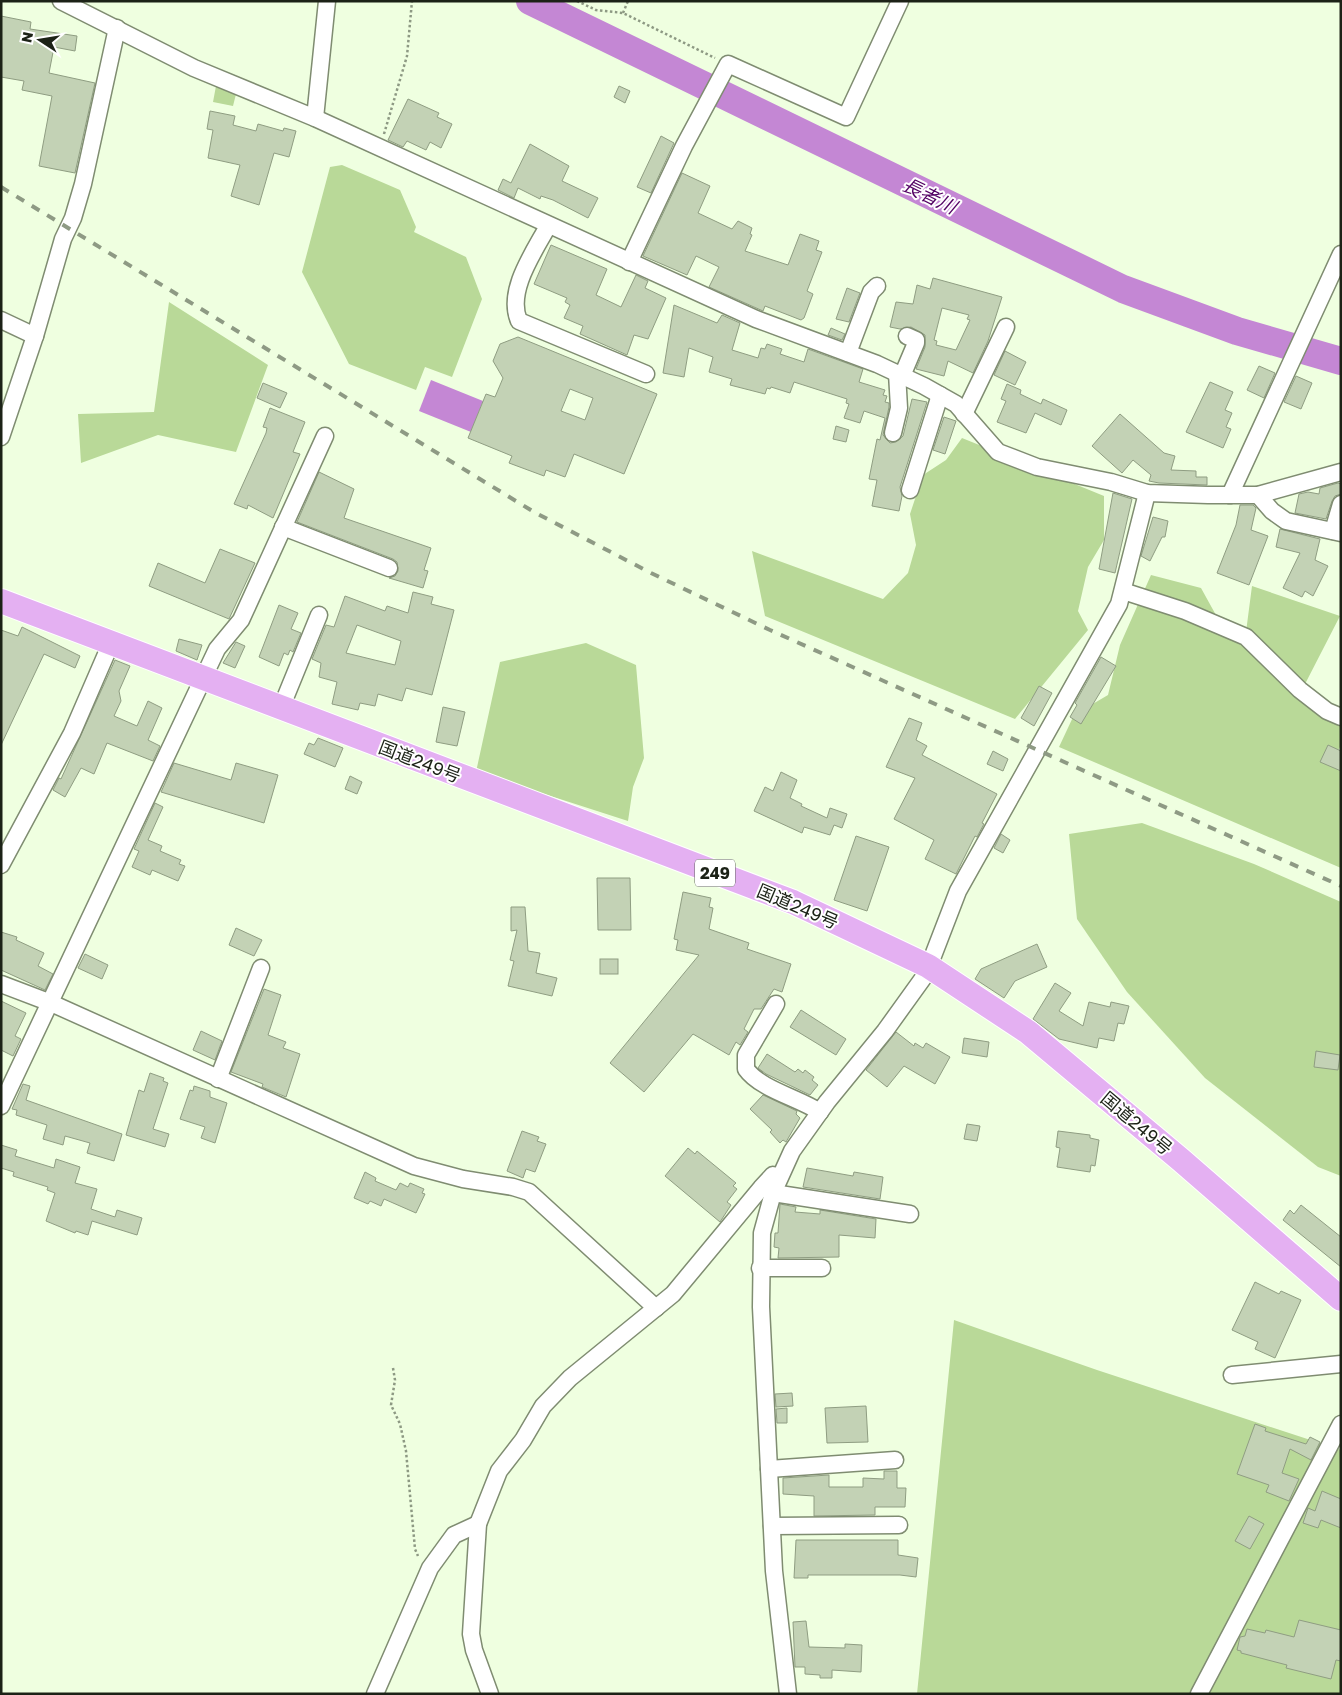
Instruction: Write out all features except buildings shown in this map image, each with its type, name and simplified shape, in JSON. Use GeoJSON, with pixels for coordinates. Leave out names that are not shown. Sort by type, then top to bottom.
{"type":"FeatureCollection","features":[{"type":"Feature","properties":{"kind":"highway","name":"国道249号"},"geometry":{"type":"LineString","coordinates":[[1,601],[793,902],[928,966],[1028,1032],[1181,1160],[1341,1299]]}},
{"type":"Feature","properties":{"kind":"street"},"geometry":{"type":"LineString","coordinates":[[61,1],[77,4],[117,28],[194,68],[380,147],[548,226],[756,319],[900,374],[956,404],[998,452],[1037,467],[1111,482],[1147,493],[1230,495],[1258,495],[1341,472]]}},
{"type":"Feature","properties":{"kind":"street"},"geometry":{"type":"LineString","coordinates":[[315,118],[327,1]]}},
{"type":"Feature","properties":{"kind":"street"},"geometry":{"type":"LineString","coordinates":[[630,262],[707,102],[728,64],[846,118],[900,1]]}},
{"type":"Feature","properties":{"kind":"street"},"geometry":{"type":"LineString","coordinates":[[1,437],[35,336],[63,239],[84,184],[117,28]]}},
{"type":"Feature","properties":{"kind":"street"},"geometry":{"type":"LineString","coordinates":[[548,226],[519,284],[515,312],[519,322],[646,374]]}},
{"type":"Feature","properties":{"kind":"street"},"geometry":{"type":"LineString","coordinates":[[1230,495],[1341,254]]}},
{"type":"Feature","properties":{"kind":"street"},"geometry":{"type":"LineString","coordinates":[[848,353],[871,292],[877,286]]}},
{"type":"Feature","properties":{"kind":"street"},"geometry":{"type":"LineString","coordinates":[[1,320],[35,336]]}},
{"type":"Feature","properties":{"kind":"street"},"geometry":{"type":"LineString","coordinates":[[964,414],[1006,327]]}},
{"type":"Feature","properties":{"kind":"street"},"geometry":{"type":"LineString","coordinates":[[892,434],[899,408],[900,374],[916,343],[916,340],[907,336]]}},
{"type":"Feature","properties":{"kind":"street"},"geometry":{"type":"LineString","coordinates":[[910,490],[940,395]]}},
{"type":"Feature","properties":{"kind":"street"},"geometry":{"type":"LineString","coordinates":[[1,1106],[217,649],[241,620],[325,436]]}},
{"type":"Feature","properties":{"kind":"street"},"geometry":{"type":"LineString","coordinates":[[788,1694],[774,1571],[763,1380],[760,1268],[762,1233],[773,1193],[792,1151],[820,1112],[885,1031],[926,974],[958,891],[1119,604],[1147,493]]}},
{"type":"Feature","properties":{"kind":"street"},"geometry":{"type":"LineString","coordinates":[[1258,495],[1272,511],[1286,521],[1337,532],[1341,504]]}},
{"type":"Feature","properties":{"kind":"street"},"geometry":{"type":"LineString","coordinates":[[283,527],[389,568]]}},
{"type":"Feature","properties":{"kind":"street"},"geometry":{"type":"LineString","coordinates":[[1123,591],[1185,611],[1246,637],[1300,690],[1327,711],[1341,717]]}},
{"type":"Feature","properties":{"kind":"street"},"geometry":{"type":"LineString","coordinates":[[281,708],[319,615]]}},
{"type":"Feature","properties":{"kind":"street"},"geometry":{"type":"LineString","coordinates":[[1,864],[72,733],[111,643]]}},
{"type":"Feature","properties":{"kind":"street"},"geometry":{"type":"LineString","coordinates":[[218,1079],[261,968]]}},
{"type":"Feature","properties":{"kind":"street"},"geometry":{"type":"LineString","coordinates":[[1,984],[50,1003],[414,1166],[463,1179],[513,1186],[530,1192],[656,1308]]}},
{"type":"Feature","properties":{"kind":"street"},"geometry":{"type":"LineString","coordinates":[[776,1004],[746,1056],[746,1069],[758,1080],[806,1103],[820,1112]]}},
{"type":"Feature","properties":{"kind":"street"},"geometry":{"type":"LineString","coordinates":[[490,1694],[474,1650],[472,1634],[478,1524],[499,1471],[543,1406],[570,1378],[673,1294],[773,1175],[779,1177]]}},
{"type":"Feature","properties":{"kind":"street"},"geometry":{"type":"LineString","coordinates":[[773,1193],[910,1214]]}},
{"type":"Feature","properties":{"kind":"street"},"geometry":{"type":"LineString","coordinates":[[760,1268],[822,1268]]}},
{"type":"Feature","properties":{"kind":"street"},"geometry":{"type":"LineString","coordinates":[[1232,1375],[1341,1364]]}},
{"type":"Feature","properties":{"kind":"street"},"geometry":{"type":"LineString","coordinates":[[1200,1694],[1341,1424]]}},
{"type":"Feature","properties":{"kind":"street"},"geometry":{"type":"LineString","coordinates":[[769,1469],[895,1460]]}},
{"type":"Feature","properties":{"kind":"street"},"geometry":{"type":"LineString","coordinates":[[375,1694],[430,1568],[454,1536],[478,1524]]}},
{"type":"Feature","properties":{"kind":"street"},"geometry":{"type":"LineString","coordinates":[[772,1526],[899,1525]]}},
{"type":"Feature","properties":{"kind":"path"},"geometry":{"type":"LineString","coordinates":[[380,147],[407,56],[412,1]]}},
{"type":"Feature","properties":{"kind":"path"},"geometry":{"type":"LineString","coordinates":[[577,1],[596,10],[623,12],[728,64]]}},
{"type":"Feature","properties":{"kind":"path"},"geometry":{"type":"LineString","coordinates":[[623,12],[628,1]]}},
{"type":"Feature","properties":{"kind":"path"},"geometry":{"type":"LineString","coordinates":[[393,1368],[395,1380],[391,1405],[400,1424],[406,1451],[415,1549],[419,1557],[430,1568]]}},
{"type":"Feature","properties":{"kind":"green space"},"geometry":{"type":"Polygon","coordinates":[[[216,86],[236,94],[233,106],[213,102],[216,86]]]}},
{"type":"Feature","properties":{"kind":"green space"},"geometry":{"type":"Polygon","coordinates":[[[342,165],[400,190],[416,227],[414,232],[466,257],[482,299],[452,377],[425,367],[416,390],[349,364],[302,272],[330,167],[342,165]]]}},
{"type":"Feature","properties":{"kind":"green space"},"geometry":{"type":"Polygon","coordinates":[[[169,302],[268,365],[236,452],[158,435],[81,463],[78,414],[154,412],[169,302]]]}},
{"type":"Feature","properties":{"kind":"green space"},"geometry":{"type":"Polygon","coordinates":[[[962,438],[1104,496],[1104,540],[1088,567],[1078,611],[1088,630],[1015,719],[765,616],[752,551],[883,599],[908,573],[916,545],[910,514],[923,475],[946,460],[962,438]]]}},
{"type":"Feature","properties":{"kind":"green space"},"geometry":{"type":"Polygon","coordinates":[[[1151,575],[1201,588],[1222,626],[1246,632],[1252,586],[1340,616],[1304,686],[1341,722],[1341,745],[1333,761],[1341,766],[1341,868],[1059,747],[1074,715],[1108,695],[1120,645],[1151,575]]]}},
{"type":"Feature","properties":{"kind":"green space"},"geometry":{"type":"Polygon","coordinates":[[[586,643],[636,665],[644,758],[633,787],[628,821],[476,772],[500,662],[586,643]]]}},
{"type":"Feature","properties":{"kind":"green space"},"geometry":{"type":"Polygon","coordinates":[[[1142,823],[1254,864],[1341,902],[1341,1176],[1318,1167],[1205,1078],[1127,992],[1077,919],[1069,834],[1142,823]]]}},
{"type":"Feature","properties":{"kind":"green space"},"geometry":{"type":"Polygon","coordinates":[[[954,1320],[1097,1370],[1341,1450],[1341,1694],[917,1694],[954,1320]]]}},
{"type":"Feature","properties":{"kind":"shaded area"},"geometry":{"type":"Polygon","coordinates":[[[431,380],[483,401],[471,432],[419,411],[431,380]]]}},
{"type":"Feature","properties":{"kind":"waterway","name":"長者川"},"geometry":{"type":"LineString","coordinates":[[530,1],[1123,289],[1237,331],[1341,361]]}},
{"type":"Feature","properties":{"kind":"railway"},"geometry":{"type":"LineString","coordinates":[[1,187],[534,512],[651,573],[770,630],[1341,886]]}}]}
